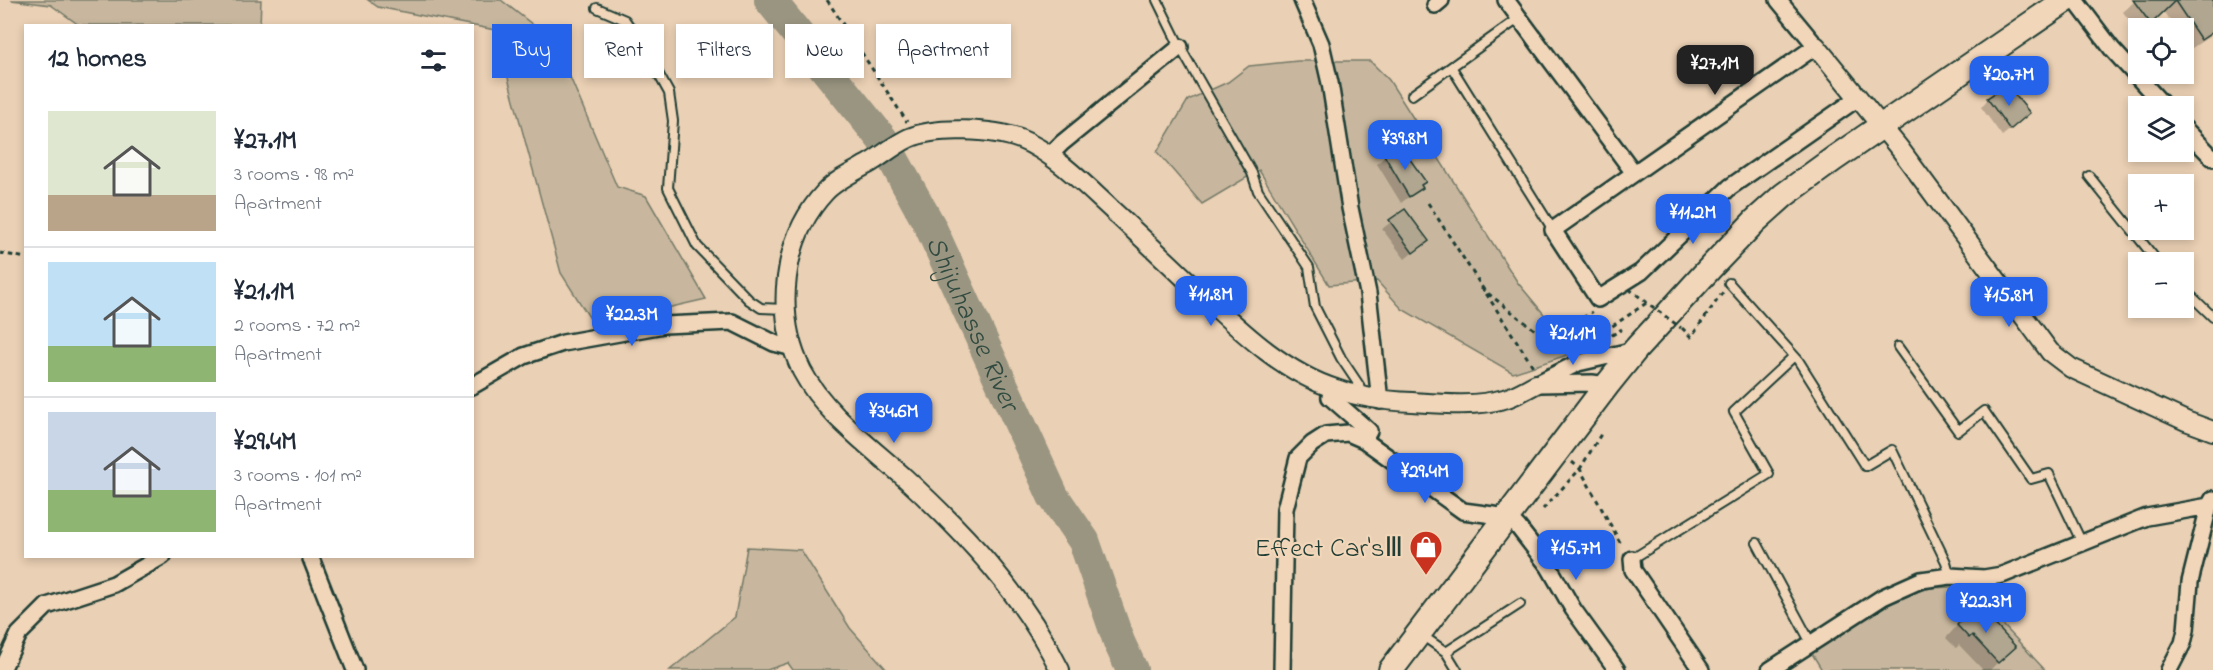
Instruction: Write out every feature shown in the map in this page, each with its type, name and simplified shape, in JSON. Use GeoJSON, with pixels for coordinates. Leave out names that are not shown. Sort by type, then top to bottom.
{"type":"FeatureCollection","features":[{"type":"Feature","properties":{"kind":"highway"},"geometry":{"type":"LineString","coordinates":[[1391,670],[1636,349],[1755,221],[1785,195],[1835,158],[2066,0]]}},
{"type":"Feature","properties":{"kind":"street"},"geometry":{"type":"LineString","coordinates":[[1302,0],[1321,44],[1330,83],[1350,208],[1368,292],[1380,400]]}},
{"type":"Feature","properties":{"kind":"street"},"geometry":{"type":"LineString","coordinates":[[1506,0],[1634,173]]}},
{"type":"Feature","properties":{"kind":"street"},"geometry":{"type":"LineString","coordinates":[[1778,0],[1882,127],[2050,352],[2071,368],[2186,421],[2213,431]]}},
{"type":"Feature","properties":{"kind":"street"},"geometry":{"type":"LineString","coordinates":[[2075,0],[2112,48],[2155,96]]}},
{"type":"Feature","properties":{"kind":"street"},"geometry":{"type":"LineString","coordinates":[[1816,46],[1553,230],[1598,300],[1641,272],[1730,187],[1858,98]]}},
{"type":"Feature","properties":{"kind":"street"},"geometry":{"type":"LineString","coordinates":[[1049,156],[1180,47]]}},
{"type":"Feature","properties":{"kind":"street"},"geometry":{"type":"LineString","coordinates":[[1060,670],[1022,603],[979,550],[818,395],[802,371],[793,348],[785,309],[786,275],[796,241],[811,213],[826,190],[912,137],[951,129],[980,132],[1020,139],[1049,156],[1088,188],[1240,329],[1289,366],[1333,388],[1380,400],[1445,405],[1473,404],[1506,398],[1578,363],[1636,349]]}},
{"type":"Feature","properties":{"kind":"street"},"geometry":{"type":"LineString","coordinates":[[2194,138],[2213,158]]}},
{"type":"Feature","properties":{"kind":"street"},"geometry":{"type":"LineString","coordinates":[[474,385],[525,356],[563,343],[664,325],[732,322],[774,343],[793,348]]}},
{"type":"Feature","properties":{"kind":"street"},"geometry":{"type":"LineString","coordinates":[[1539,382],[1607,385]]}},
{"type":"Feature","properties":{"kind":"street"},"geometry":{"type":"LineString","coordinates":[[1333,388],[1330,397],[1369,431],[1364,440]]}},
{"type":"Feature","properties":{"kind":"street"},"geometry":{"type":"LineString","coordinates":[[1282,670],[1285,509],[1298,458],[1312,444],[1326,435],[1348,433],[1364,440],[1463,511],[1508,517],[1523,531],[1549,567],[1573,609],[1617,670]]}},
{"type":"Feature","properties":{"kind":"street"},"geometry":{"type":"LineString","coordinates":[[1770,670],[1883,597],[1921,580],[1950,576],[1984,578],[2002,574],[2081,541],[2147,517],[2211,508],[2190,582],[2183,643],[2169,670]]}},
{"type":"Feature","properties":{"kind":"street"},"geometry":{"type":"LineString","coordinates":[[2,670],[20,634],[47,606],[114,584],[160,558]]}},
{"type":"Feature","properties":{"kind":"street"},"geometry":{"type":"LineString","coordinates":[[311,558],[354,670]]}},
{"type":"Feature","properties":{"kind":"street"},"geometry":{"type":"LineString","coordinates":[[1632,559],[1633,570],[1701,670]]}},
{"type":"Feature","properties":{"kind":"lane"},"geometry":{"type":"LineString","coordinates":[[1157,0],[1180,47],[1252,173],[1258,191],[1309,267],[1315,307],[1341,358],[1359,385],[1361,396]]}},
{"type":"Feature","properties":{"kind":"lane"},"geometry":{"type":"LineString","coordinates":[[597,8],[625,20],[643,46],[669,93],[674,121],[668,189],[697,246],[749,300],[761,308],[785,309]]}},
{"type":"Feature","properties":{"kind":"lane"},"geometry":{"type":"LineString","coordinates":[[1412,95],[1518,19]]}},
{"type":"Feature","properties":{"kind":"lane"},"geometry":{"type":"LineString","coordinates":[[1452,68],[1553,230]]}},
{"type":"Feature","properties":{"kind":"lane"},"geometry":{"type":"LineString","coordinates":[[2089,176],[2150,252]]}},
{"type":"Feature","properties":{"kind":"lane"},"geometry":{"type":"LineString","coordinates":[[1730,283],[1793,357],[1865,466],[1892,450],[1946,562],[1950,576]]}},
{"type":"Feature","properties":{"kind":"lane"},"geometry":{"type":"LineString","coordinates":[[2194,299],[2213,317]]}},
{"type":"Feature","properties":{"kind":"lane"},"geometry":{"type":"LineString","coordinates":[[1898,347],[1958,431],[1984,411],[2031,479],[2049,474],[2081,541]]}},
{"type":"Feature","properties":{"kind":"lane"},"geometry":{"type":"LineString","coordinates":[[1632,559],[1768,474],[1734,412],[1793,357]]}},
{"type":"Feature","properties":{"kind":"lane"},"geometry":{"type":"LineString","coordinates":[[1757,543],[1811,643]]}},
{"type":"Feature","properties":{"kind":"lane"},"geometry":{"type":"LineString","coordinates":[[1446,652],[1520,604]]}},
{"type":"Feature","properties":{"kind":"lane"},"geometry":{"type":"LineString","coordinates":[[1419,633],[1446,652],[1457,670]]}},
{"type":"Feature","properties":{"kind":"path"},"geometry":{"type":"LineString","coordinates":[[827,0],[912,137]]}},
{"type":"Feature","properties":{"kind":"path"},"geometry":{"type":"LineString","coordinates":[[1428,203],[1539,382]]}},
{"type":"Feature","properties":{"kind":"path"},"geometry":{"type":"LineString","coordinates":[[0,253],[24,258]]}},
{"type":"Feature","properties":{"kind":"path"},"geometry":{"type":"LineString","coordinates":[[1629,289],[1691,337],[1730,283]]}},
{"type":"Feature","properties":{"kind":"path"},"geometry":{"type":"LineString","coordinates":[[1481,288],[1548,340],[1599,308]]}},
{"type":"Feature","properties":{"kind":"path"},"geometry":{"type":"LineString","coordinates":[[1593,339],[1648,302]]}},
{"type":"Feature","properties":{"kind":"path"},"geometry":{"type":"LineString","coordinates":[[1596,345],[1622,329]]}},
{"type":"Feature","properties":{"kind":"path"},"geometry":{"type":"LineString","coordinates":[[1543,508],[1580,469],[1601,434]]}},
{"type":"Feature","properties":{"kind":"path"},"geometry":{"type":"LineString","coordinates":[[1580,469],[1620,543],[1632,559]]}},
{"type":"Feature","properties":{"kind":"shaded area"},"geometry":{"type":"Polygon","coordinates":[[[11,0],[261,0],[260,24],[78,24],[51,5],[11,0]]]}},
{"type":"Feature","properties":{"kind":"shaded area"},"geometry":{"type":"Polygon","coordinates":[[[368,0],[501,0],[532,24],[492,24],[492,29],[474,24],[378,7],[368,0]]]}},
{"type":"Feature","properties":{"kind":"shaded area"},"geometry":{"type":"Polygon","coordinates":[[[1298,61],[1370,61],[1389,80],[1518,283],[1573,349],[1567,355],[1513,373],[1402,309],[1377,281],[1329,285],[1259,170],[1202,204],[1157,152],[1188,100],[1228,82],[1249,66],[1298,61]]]}},
{"type":"Feature","properties":{"kind":"shaded area"},"geometry":{"type":"Polygon","coordinates":[[[508,78],[570,78],[617,187],[646,196],[706,299],[594,325],[561,273],[508,78]]]}},
{"type":"Feature","properties":{"kind":"shaded area"},"geometry":{"type":"Polygon","coordinates":[[[747,547],[801,550],[850,628],[887,670],[793,670],[788,663],[767,670],[670,670],[735,617],[747,547]]]}},
{"type":"Feature","properties":{"kind":"shaded area"},"geometry":{"type":"Polygon","coordinates":[[[1965,584],[2045,670],[1822,670],[1811,652],[1906,594],[1965,584]]]}},
{"type":"Feature","properties":{"kind":"building"},"geometry":{"type":"Polygon","coordinates":[[[2133,0],[2213,0],[2213,32],[2201,40],[2194,30],[2194,18],[2186,18],[2175,1],[2157,18],[2146,18],[2133,0]]]}},
{"type":"Feature","properties":{"kind":"building"},"geometry":{"type":"Polygon","coordinates":[[[2007,85],[2030,113],[2010,130],[1987,98],[2007,85]]]}},
{"type":"Feature","properties":{"kind":"building"},"geometry":{"type":"Polygon","coordinates":[[[1400,145],[1426,182],[1421,185],[1423,188],[1409,197],[1384,155],[1400,145]]]}},
{"type":"Feature","properties":{"kind":"building"},"geometry":{"type":"Polygon","coordinates":[[[1405,209],[1429,241],[1413,253],[1389,220],[1405,209]]]}},
{"type":"Feature","properties":{"kind":"building"},"geometry":{"type":"Polygon","coordinates":[[[1976,604],[2016,647],[1998,663],[1972,635],[1969,638],[1957,625],[1976,604]]]}},
{"type":"Feature","properties":{"kind":"waterway","name":"Shijuhasse River"},"geometry":{"type":"LineString","coordinates":[[770,0],[882,139],[930,226],[1053,496],[1084,541],[1119,642],[1132,670]]}},
{"type":"Feature","properties":{"kind":"place","name":"Effect Car'sⅢ"},"geometry":{"type":"Point","coordinates":[1426,576]}}]}
